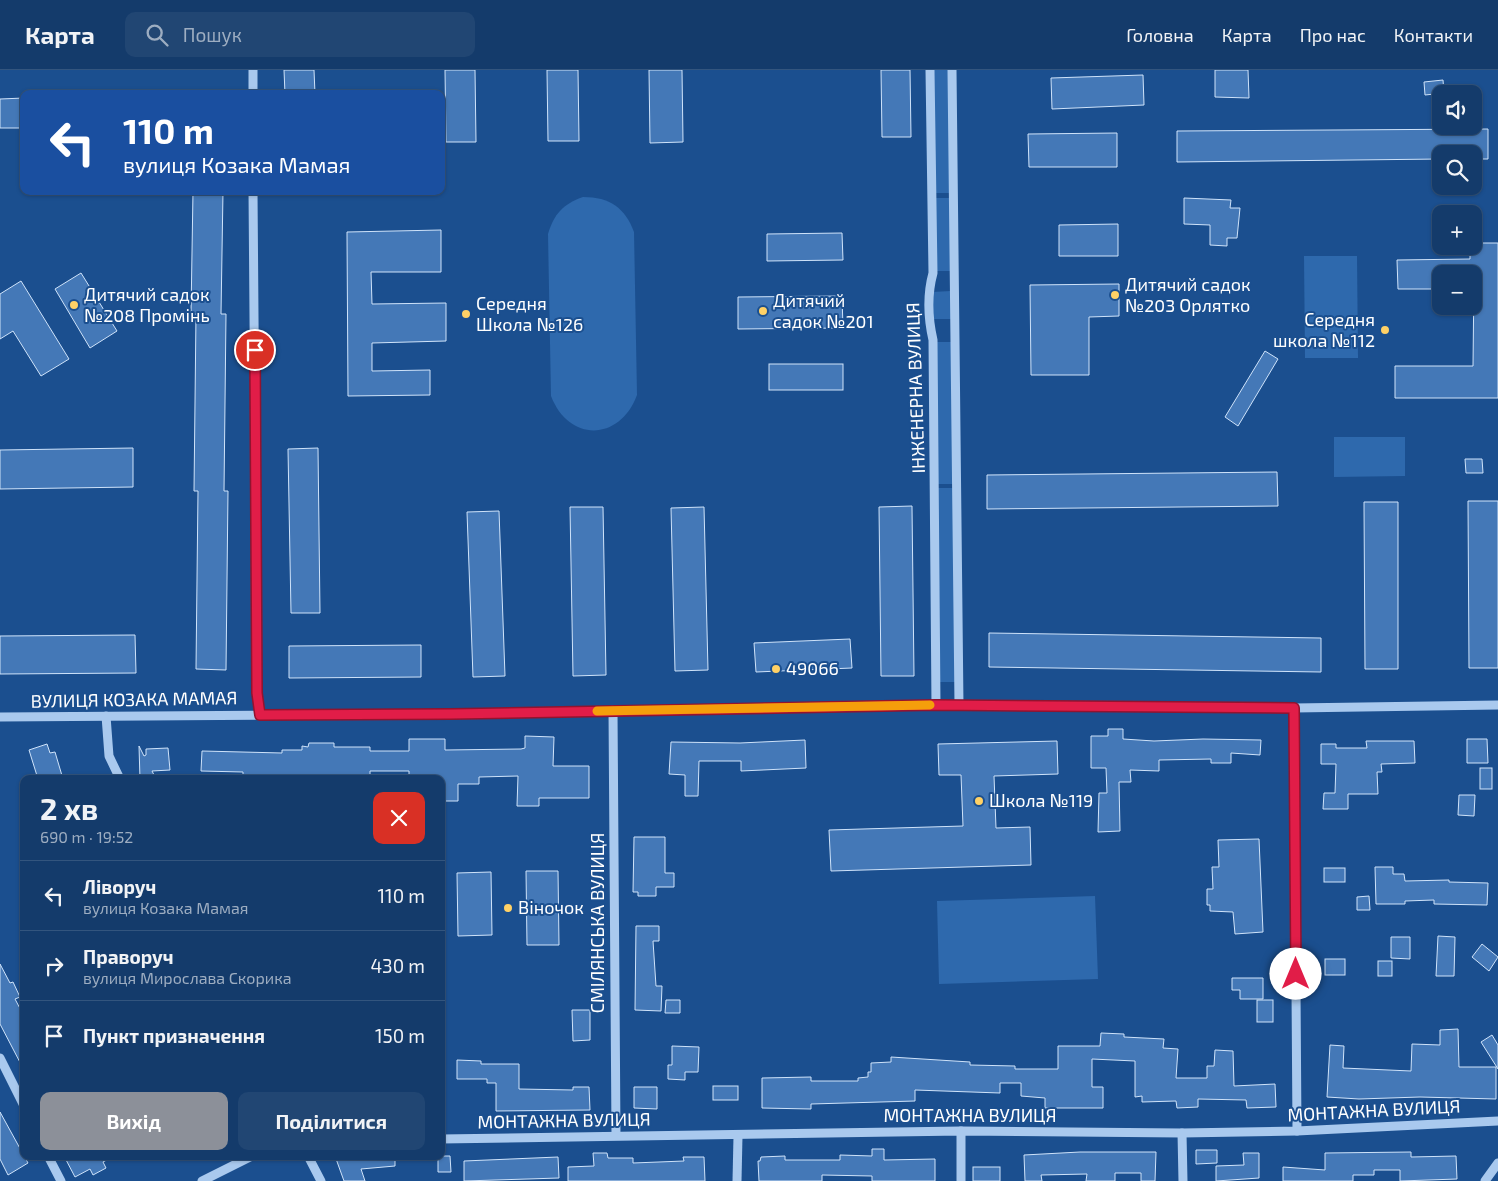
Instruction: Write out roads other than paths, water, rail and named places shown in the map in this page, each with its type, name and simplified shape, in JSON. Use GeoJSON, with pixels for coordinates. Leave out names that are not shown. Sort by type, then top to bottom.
{"type":"FeatureCollection","features":[{"type":"Feature","properties":{"kind":"street"},"geometry":{"type":"LineString","coordinates":[[253,70],[253,90]]}},
{"type":"Feature","properties":{"kind":"street","name":"ІНЖЕНЕРНА ВУЛИЦЯ"},"geometry":{"type":"LineString","coordinates":[[930,70],[932,273],[929,296],[929,323],[934,340],[936,705]]}},
{"type":"Feature","properties":{"kind":"street"},"geometry":{"type":"LineString","coordinates":[[952,70],[958,705]]}},
{"type":"Feature","properties":{"kind":"street"},"geometry":{"type":"LineString","coordinates":[[253,195],[257,693],[260,715]]}},
{"type":"Feature","properties":{"kind":"street","name":"ВУЛИЦЯ КОЗАКА МАМАЯ"},"geometry":{"type":"LineString","coordinates":[[0,717],[451,714],[936,705],[1294,708],[1498,705]]}},
{"type":"Feature","properties":{"kind":"street"},"geometry":{"type":"LineString","coordinates":[[1294,708],[1297,1131]]}},
{"type":"Feature","properties":{"kind":"street","name":"СМІЛЯНСЬКА ВУЛИЦЯ"},"geometry":{"type":"LineString","coordinates":[[613,710],[616,1135]]}},
{"type":"Feature","properties":{"kind":"street"},"geometry":{"type":"LineString","coordinates":[[106,716],[109,756],[118,775]]}},
{"type":"Feature","properties":{"kind":"street"},"geometry":{"type":"LineString","coordinates":[[0,1058],[20,1098]]}},
{"type":"Feature","properties":{"kind":"street","name":"МОНТАЖНА ВУЛИЦЯ"},"geometry":{"type":"LineString","coordinates":[[445,1140],[616,1135],[738,1136],[961,1131],[1182,1133],[1297,1131],[1498,1122]]}},
{"type":"Feature","properties":{"kind":"street"},"geometry":{"type":"LineString","coordinates":[[961,1131],[961,1181]]}},
{"type":"Feature","properties":{"kind":"street"},"geometry":{"type":"LineString","coordinates":[[1182,1133],[1183,1181]]}},
{"type":"Feature","properties":{"kind":"street"},"geometry":{"type":"LineString","coordinates":[[737,1181],[738,1136]]}},
{"type":"Feature","properties":{"kind":"street"},"geometry":{"type":"LineString","coordinates":[[50,1160],[61,1181]]}},
{"type":"Feature","properties":{"kind":"street"},"geometry":{"type":"LineString","coordinates":[[202,1181],[244,1160]]}},
{"type":"Feature","properties":{"kind":"street"},"geometry":{"type":"LineString","coordinates":[[310,1160],[321,1181]]}},
{"type":"Feature","properties":{"kind":"street"},"geometry":{"type":"LineString","coordinates":[[1485,1181],[1498,1163]]}},
{"type":"Feature","properties":{"kind":"place","name":"Дитячий садок №203 Орлятко"},"geometry":{"type":"Point","coordinates":[1115,295]}},
{"type":"Feature","properties":{"kind":"place","name":"Дитячий садок №208 Промінь"},"geometry":{"type":"Point","coordinates":[74,305]}},
{"type":"Feature","properties":{"kind":"place","name":"Дитячий садок №201"},"geometry":{"type":"Point","coordinates":[763,311]}},
{"type":"Feature","properties":{"kind":"place","name":"Середня Школа №126"},"geometry":{"type":"Point","coordinates":[466,314]}},
{"type":"Feature","properties":{"kind":"place","name":"Середня школа №112"},"geometry":{"type":"Point","coordinates":[1385,330]}},
{"type":"Feature","properties":{"kind":"place","name":"49066"},"geometry":{"type":"Point","coordinates":[776,669]}},
{"type":"Feature","properties":{"kind":"place","name":"Школа №119"},"geometry":{"type":"Point","coordinates":[979,801]}},
{"type":"Feature","properties":{"kind":"place","name":"Віночок"},"geometry":{"type":"Point","coordinates":[508,908]}}]}
